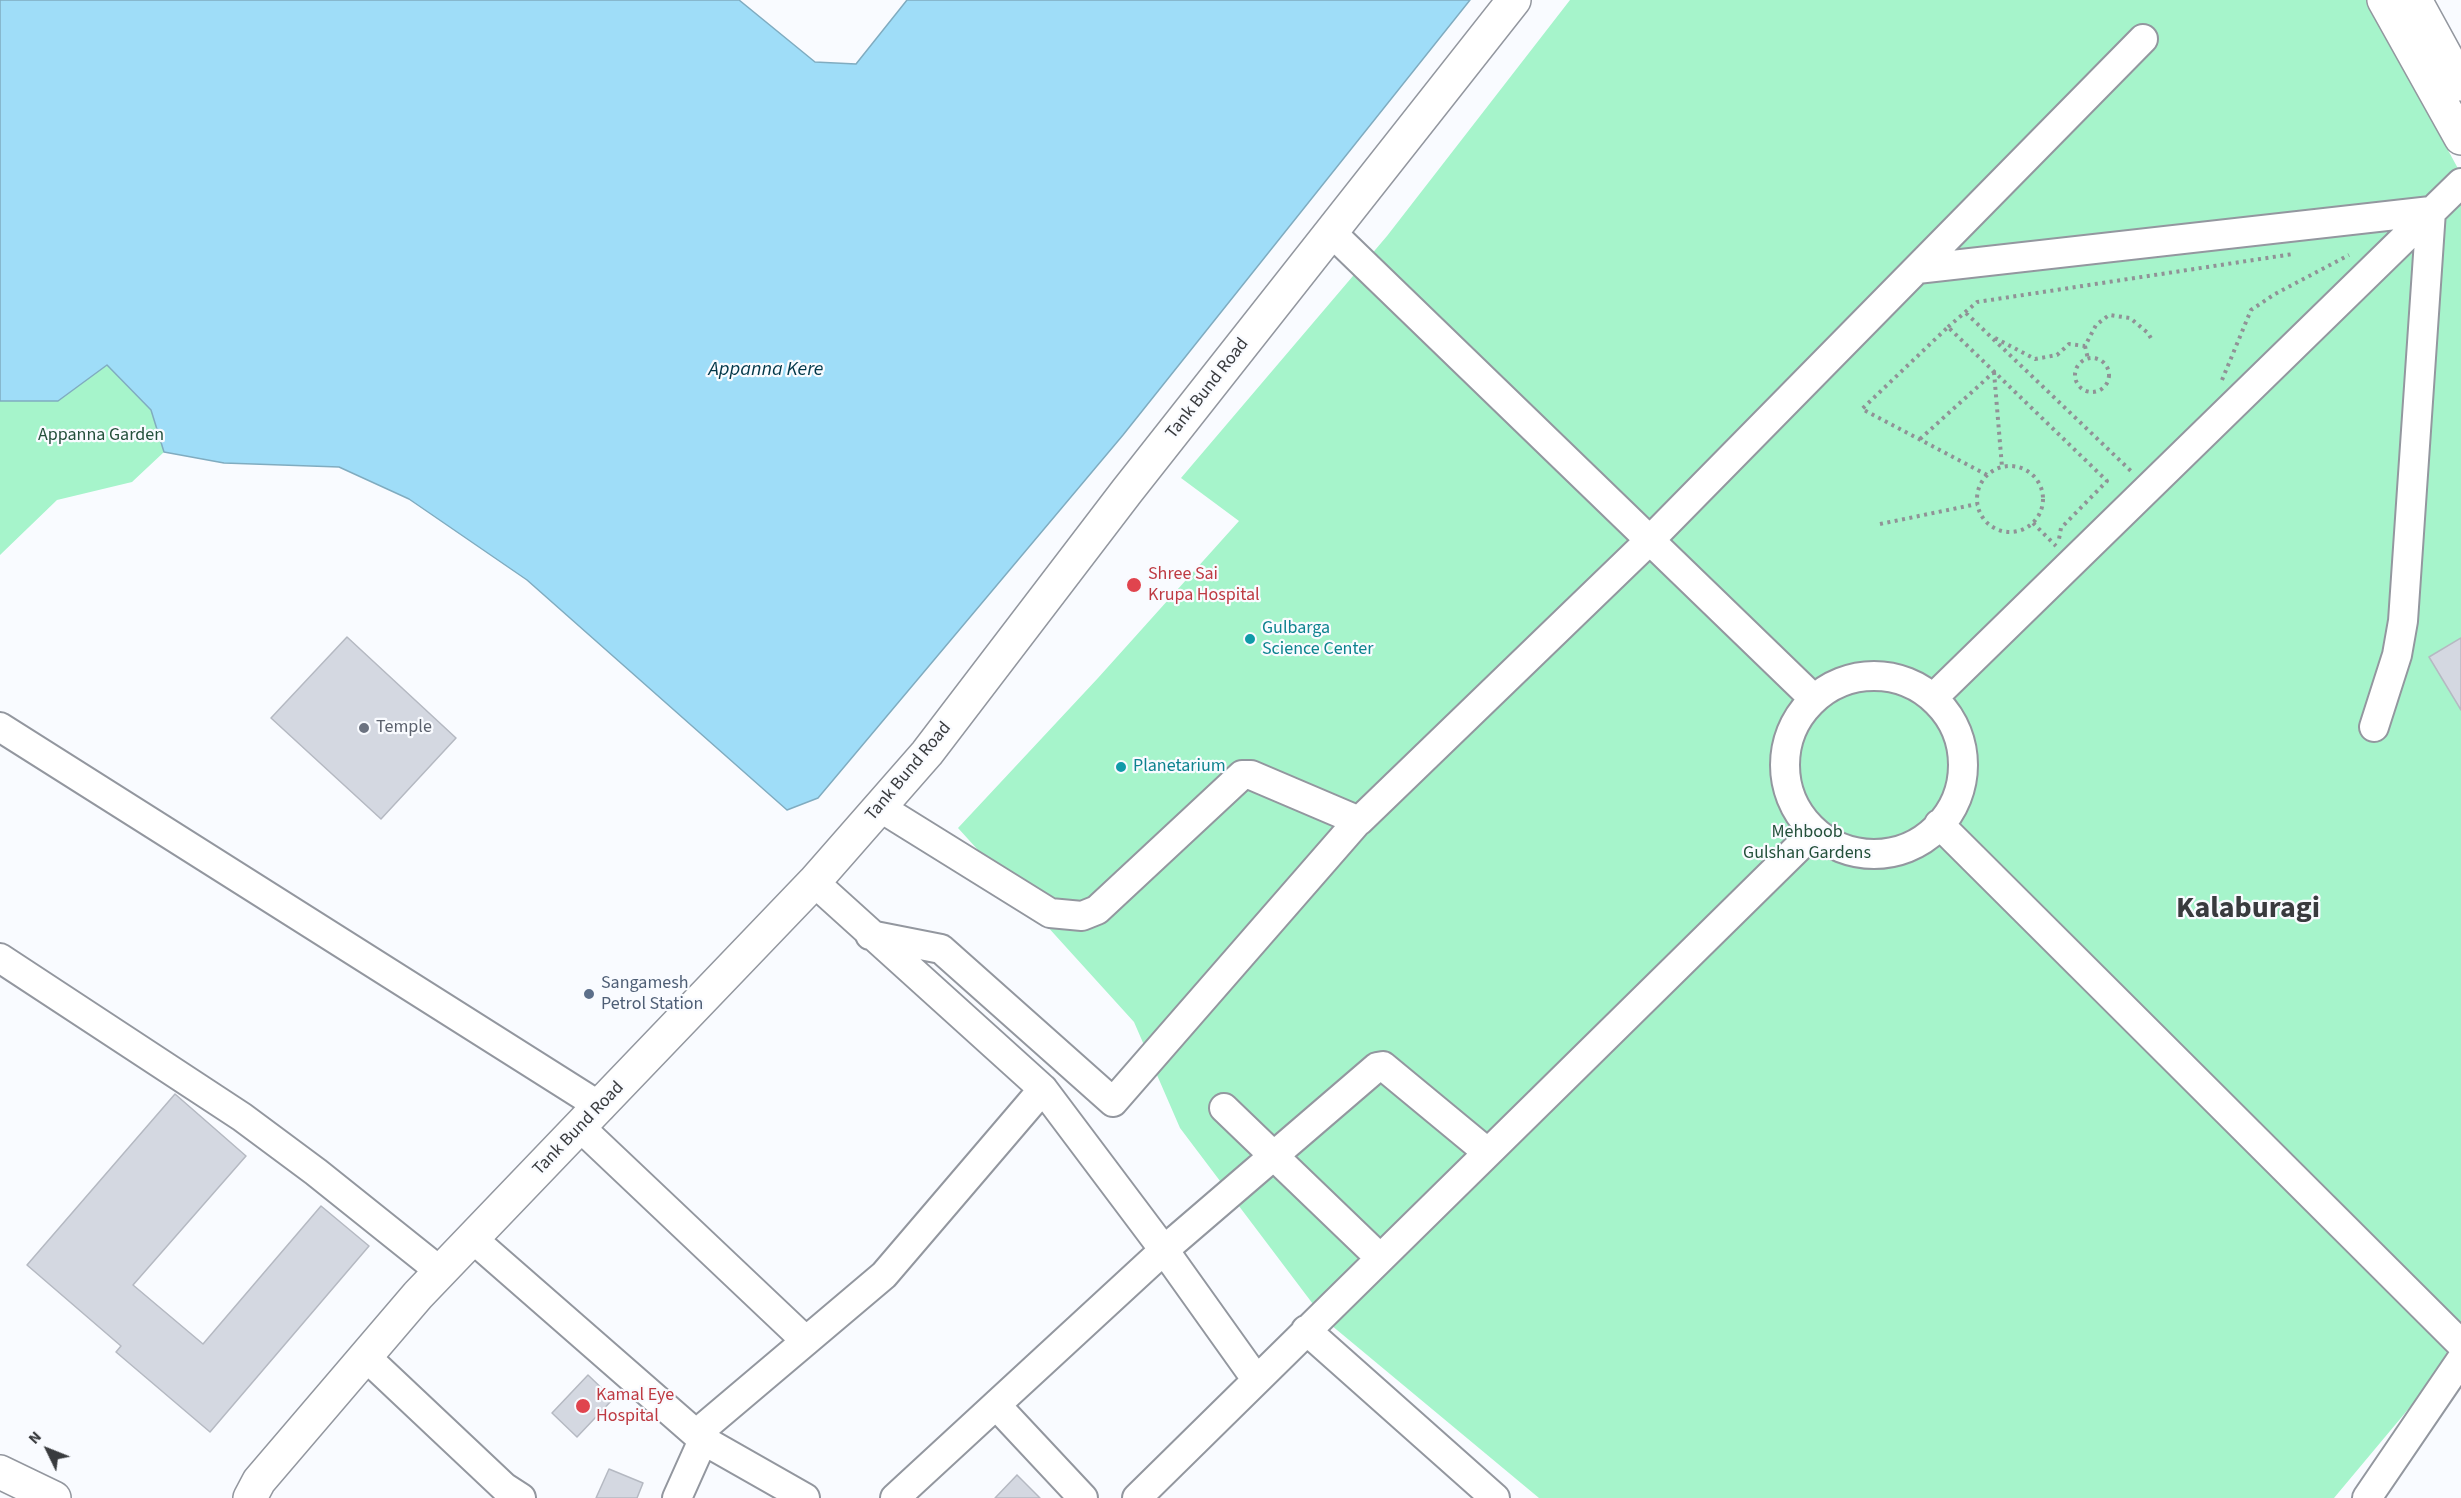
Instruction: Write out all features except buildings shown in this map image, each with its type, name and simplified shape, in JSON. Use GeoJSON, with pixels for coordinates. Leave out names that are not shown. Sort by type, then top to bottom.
{"type":"FeatureCollection","features":[{"type":"Feature","properties":{"kind":"main road","name":"Tank Bund Road"},"geometry":{"type":"LineString","coordinates":[[250,1498],[259,1481],[365,1356],[441,1272],[814,882],[881,808],[927,753],[1142,472],[1514,0]]}},
{"type":"Feature","properties":{"kind":"main road"},"geometry":{"type":"LineString","coordinates":[[2384,0],[2461,138]]}},
{"type":"Feature","properties":{"kind":"main road"},"geometry":{"type":"LineString","coordinates":[[2415,0],[2461,84]]}},
{"type":"Feature","properties":{"kind":"main road"},"geometry":{"type":"LineString","coordinates":[[0,1472],[54,1498]]}},
{"type":"Feature","properties":{"kind":"main road"},"geometry":{"type":"LineString","coordinates":[[0,1494],[7,1498]]}},
{"type":"Feature","properties":{"kind":"street"},"geometry":{"type":"LineString","coordinates":[[870,935],[941,950],[1113,1102],[1358,821],[1650,540],[2143,39]]}},
{"type":"Feature","properties":{"kind":"street"},"geometry":{"type":"LineString","coordinates":[[1933,698],[2461,183]]}},
{"type":"Feature","properties":{"kind":"street"},"geometry":{"type":"LineString","coordinates":[[1917,268],[2431,211]]}},
{"type":"Feature","properties":{"kind":"street"},"geometry":{"type":"LineString","coordinates":[[2374,727],[2397,655],[2403,621],[2431,211]]}},
{"type":"Feature","properties":{"kind":"street"},"geometry":{"type":"LineString","coordinates":[[1331,232],[1813,698]]}},
{"type":"Feature","properties":{"kind":"street"},"geometry":{"type":"LineString","coordinates":[[1884,675],[1925,690],[1949,715],[1962,743],[1964,761],[1956,804],[1929,837],[1893,854],[1847,852],[1813,833],[1790,802],[1783,766],[1790,731],[1813,698],[1850,678],[1884,675]]}},
{"type":"Feature","properties":{"kind":"street"},"geometry":{"type":"LineString","coordinates":[[0,727],[591,1117],[806,1341]]}},
{"type":"Feature","properties":{"kind":"street"},"geometry":{"type":"LineString","coordinates":[[881,808],[1050,913],[1082,916],[1097,910],[1242,775],[1251,775],[1358,821]]}},
{"type":"Feature","properties":{"kind":"street"},"geometry":{"type":"LineString","coordinates":[[1939,824],[2461,1344]]}},
{"type":"Feature","properties":{"kind":"street"},"geometry":{"type":"LineString","coordinates":[[1137,1498],[1813,833]]}},
{"type":"Feature","properties":{"kind":"street"},"geometry":{"type":"LineString","coordinates":[[814,882],[1043,1089],[1164,1250],[1256,1379]]}},
{"type":"Feature","properties":{"kind":"street"},"geometry":{"type":"LineString","coordinates":[[0,958],[242,1117],[316,1172],[441,1272]]}},
{"type":"Feature","properties":{"kind":"street"},"geometry":{"type":"LineString","coordinates":[[895,1498],[1164,1250],[1381,1065],[1487,1152]]}},
{"type":"Feature","properties":{"kind":"street"},"geometry":{"type":"LineString","coordinates":[[676,1498],[700,1437],[806,1341],[884,1275],[1043,1089]]}},
{"type":"Feature","properties":{"kind":"street"},"geometry":{"type":"LineString","coordinates":[[1224,1108],[1380,1258]]}},
{"type":"Feature","properties":{"kind":"street"},"geometry":{"type":"LineString","coordinates":[[473,1239],[700,1437],[805,1498]]}},
{"type":"Feature","properties":{"kind":"street"},"geometry":{"type":"LineString","coordinates":[[1306,1330],[1496,1498]]}},
{"type":"Feature","properties":{"kind":"street"},"geometry":{"type":"LineString","coordinates":[[365,1356],[504,1487],[521,1498]]}},
{"type":"Feature","properties":{"kind":"street"},"geometry":{"type":"LineString","coordinates":[[2367,1498],[2461,1360]]}},
{"type":"Feature","properties":{"kind":"street"},"geometry":{"type":"LineString","coordinates":[[996,1405],[1083,1498]]}},
{"type":"Feature","properties":{"kind":"path"},"geometry":{"type":"LineString","coordinates":[[1987,475],[1862,409],[1977,302],[2304,253]]}},
{"type":"Feature","properties":{"kind":"path"},"geometry":{"type":"LineString","coordinates":[[2219,387],[2251,310],[2275,294],[2354,253]]}},
{"type":"Feature","properties":{"kind":"path"},"geometry":{"type":"LineString","coordinates":[[1966,313],[2148,488]]}},
{"type":"Feature","properties":{"kind":"path"},"geometry":{"type":"LineString","coordinates":[[2088,359],[2085,346],[2096,325],[2109,315],[2130,318],[2148,333],[2153,342]]}},
{"type":"Feature","properties":{"kind":"path"},"geometry":{"type":"LineString","coordinates":[[1948,327],[2107,481],[2061,528],[2055,556]]}},
{"type":"Feature","properties":{"kind":"path"},"geometry":{"type":"LineString","coordinates":[[1989,335],[2035,359],[2056,355],[2069,344],[2085,346]]}},
{"type":"Feature","properties":{"kind":"path"},"geometry":{"type":"LineString","coordinates":[[2088,359],[2099,359],[2109,372],[2108,383],[2100,391],[2089,392],[2079,386],[2076,381],[2076,370],[2088,359]]}},
{"type":"Feature","properties":{"kind":"path"},"geometry":{"type":"LineString","coordinates":[[1920,439],[1994,372]]}},
{"type":"Feature","properties":{"kind":"path"},"geometry":{"type":"LineString","coordinates":[[1994,372],[2002,467]]}},
{"type":"Feature","properties":{"kind":"path"},"geometry":{"type":"LineString","coordinates":[[2013,466],[2033,475],[2043,493],[2043,504],[2033,523],[2024,530],[2002,532],[1991,527],[1983,519],[1977,504],[1979,487],[1987,475],[2002,467],[2013,466]]}},
{"type":"Feature","properties":{"kind":"path"},"geometry":{"type":"LineString","coordinates":[[1880,524],[1977,504]]}},
{"type":"Feature","properties":{"kind":"path"},"geometry":{"type":"LineString","coordinates":[[2033,523],[2057,546]]}},
{"type":"Feature","properties":{"kind":"green space","name":"Mehboob Gulshan Gardens"},"geometry":{"type":"Polygon","coordinates":[[[1570,0],[2366,0],[2461,174],[2461,1342],[2431,1382],[2334,1498],[1539,1498],[1325,1320],[1180,1128],[1134,1022],[958,828],[1098,678],[1239,521],[1181,478],[1387,236],[1570,0]]]}},
{"type":"Feature","properties":{"kind":"green space","name":"Appanna Garden"},"geometry":{"type":"Polygon","coordinates":[[[107,365],[151,410],[164,452],[132,482],[57,500],[0,555],[0,401],[58,401],[107,365]]]}},
{"type":"Feature","properties":{"kind":"water","name":"Appanna Kere"},"geometry":{"type":"Polygon","coordinates":[[[0,0],[739,0],[815,62],[856,64],[907,0],[1470,0],[1123,435],[818,798],[787,810],[527,580],[409,499],[339,467],[224,463],[164,452],[151,410],[107,365],[58,401],[0,401],[0,0]]]}},
{"type":"Feature","properties":{"kind":"place","name":"Shree Sai Krupa Hospital"},"geometry":{"type":"Point","coordinates":[1134,585]}},
{"type":"Feature","properties":{"kind":"place","name":"Gulbarga Science Center"},"geometry":{"type":"Point","coordinates":[1250,639]}},
{"type":"Feature","properties":{"kind":"place","name":"Temple"},"geometry":{"type":"Point","coordinates":[364,728]}},
{"type":"Feature","properties":{"kind":"place","name":"Planetarium"},"geometry":{"type":"Point","coordinates":[1121,767]}},
{"type":"Feature","properties":{"kind":"place","name":"Sangamesh Petrol Station"},"geometry":{"type":"Point","coordinates":[589,994]}},
{"type":"Feature","properties":{"kind":"place","name":"Kamal Eye Hospital"},"geometry":{"type":"Point","coordinates":[583,1406]}},
{"type":"Feature","properties":{"kind":"district","name":"Kalaburagi"},"geometry":{"type":"Point","coordinates":[2248,910]}}]}
